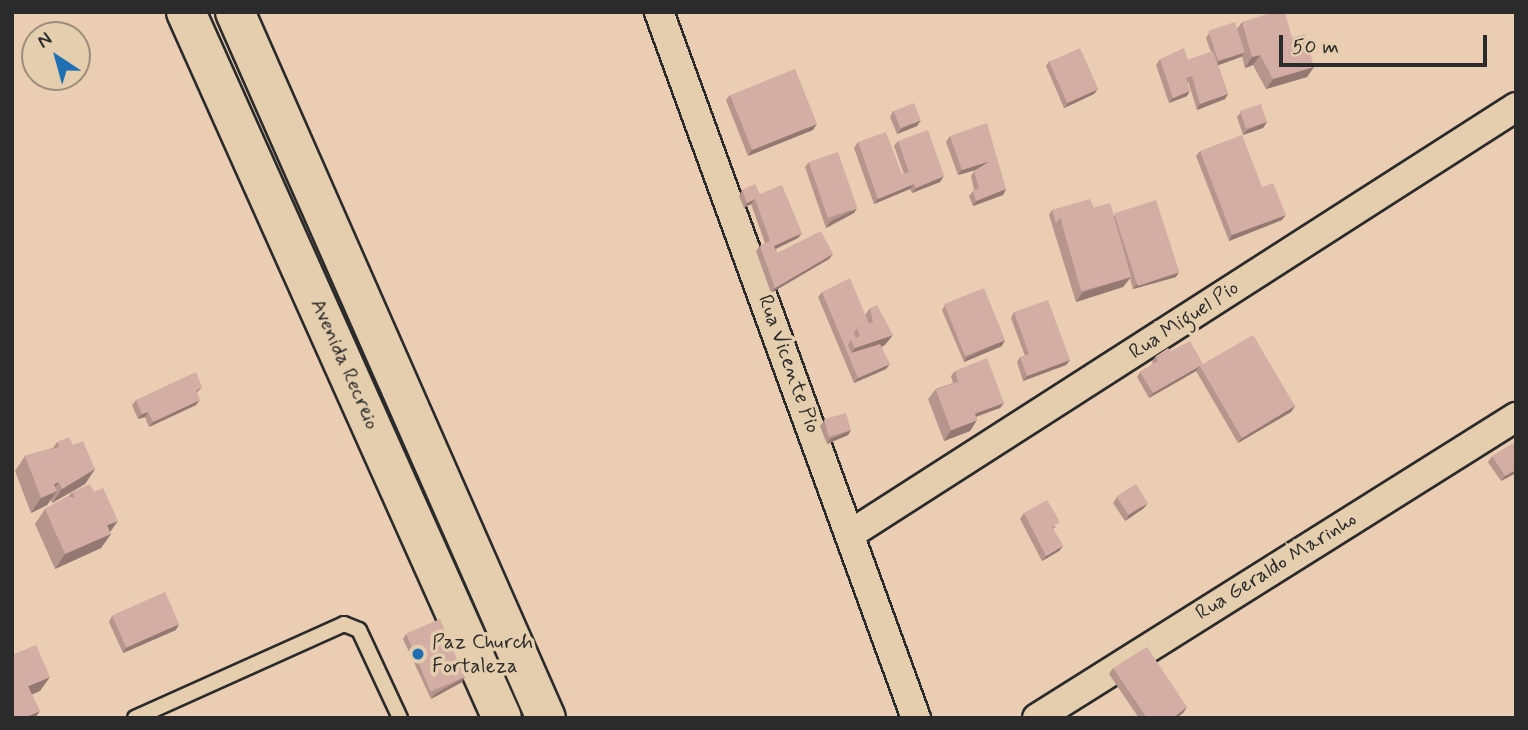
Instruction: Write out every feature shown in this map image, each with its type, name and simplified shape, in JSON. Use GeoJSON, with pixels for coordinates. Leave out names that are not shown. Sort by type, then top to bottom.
{"type":"FeatureCollection","features":[{"type":"Feature","properties":{"kind":"main road","name":"Avenida Recreio"},"geometry":{"type":"LineString","coordinates":[[243,15],[454,509],[524,713]]}},
{"type":"Feature","properties":{"kind":"main road","name":"Avenida Recreio"},"geometry":{"type":"LineString","coordinates":[[192,26],[417,524],[524,713]]}},
{"type":"Feature","properties":{"kind":"main road"},"geometry":{"type":"LineString","coordinates":[[417,524],[454,509]]}},
{"type":"Feature","properties":{"kind":"street","name":"Rua Vicente Pio"},"geometry":{"type":"LineString","coordinates":[[659,12],[852,534],[916,718]]}},
{"type":"Feature","properties":{"kind":"street"},"geometry":{"type":"LineString","coordinates":[[192,26],[243,15]]}},
{"type":"Feature","properties":{"kind":"street","name":"Rua Miguel Pio"},"geometry":{"type":"LineString","coordinates":[[852,534],[1516,107]]}},
{"type":"Feature","properties":{"kind":"street","name":"Rua Geraldo Marinho"},"geometry":{"type":"LineString","coordinates":[[1037,718],[1516,417]]}},
{"type":"Feature","properties":{"kind":"lane"},"geometry":{"type":"LineString","coordinates":[[135,718],[344,624],[359,630],[400,718]]}},
{"type":"Feature","properties":{"kind":"building"},"geometry":{"type":"Polygon","coordinates":[[[1274,12],[1285,12],[1292,38],[1305,34],[1314,67],[1273,79],[1260,55],[1252,57],[1242,22],[1274,12]]]}},
{"type":"Feature","properties":{"kind":"building"},"geometry":{"type":"Polygon","coordinates":[[[1235,22],[1245,52],[1218,61],[1208,31],[1235,22]]]}},
{"type":"Feature","properties":{"kind":"building"},"geometry":{"type":"Polygon","coordinates":[[[1080,48],[1098,89],[1067,103],[1049,62],[1080,48]]]}},
{"type":"Feature","properties":{"kind":"building"},"geometry":{"type":"Polygon","coordinates":[[[1184,48],[1188,60],[1213,51],[1228,94],[1200,104],[1192,76],[1186,78],[1190,91],[1173,98],[1160,59],[1184,48]]]}},
{"type":"Feature","properties":{"kind":"building"},"geometry":{"type":"Polygon","coordinates":[[[795,69],[817,124],[752,150],[730,95],[795,69]]]}},
{"type":"Feature","properties":{"kind":"building"},"geometry":{"type":"Polygon","coordinates":[[[914,103],[921,120],[900,128],[894,111],[914,103]]]}},
{"type":"Feature","properties":{"kind":"building"},"geometry":{"type":"Polygon","coordinates":[[[1261,104],[1267,122],[1246,129],[1240,111],[1261,104]]]}},
{"type":"Feature","properties":{"kind":"building"},"geometry":{"type":"Polygon","coordinates":[[[987,123],[1006,189],[976,201],[973,191],[979,188],[974,171],[990,161],[962,170],[950,136],[987,123]]]}},
{"type":"Feature","properties":{"kind":"building"},"geometry":{"type":"Polygon","coordinates":[[[928,130],[944,176],[916,188],[914,184],[878,199],[858,142],[886,132],[902,174],[909,172],[898,141],[928,130]]]}},
{"type":"Feature","properties":{"kind":"building"},"geometry":{"type":"Polygon","coordinates":[[[1242,135],[1262,187],[1273,183],[1286,215],[1232,235],[1200,151],[1242,135]]]}},
{"type":"Feature","properties":{"kind":"building"},"geometry":{"type":"Polygon","coordinates":[[[838,152],[857,208],[828,218],[809,162],[838,152]]]}},
{"type":"Feature","properties":{"kind":"building"},"geometry":{"type":"Polygon","coordinates":[[[755,184],[760,194],[782,185],[802,233],[774,246],[777,253],[821,231],[833,254],[775,288],[760,246],[770,241],[755,199],[747,203],[742,190],[755,184]]]}},
{"type":"Feature","properties":{"kind":"building"},"geometry":{"type":"Polygon","coordinates":[[[1090,199],[1094,208],[1060,218],[1056,223],[1052,210],[1090,199]]]}},
{"type":"Feature","properties":{"kind":"building"},"geometry":{"type":"Polygon","coordinates":[[[1156,200],[1179,272],[1138,286],[1114,214],[1156,200]]]}},
{"type":"Feature","properties":{"kind":"building"},"geometry":{"type":"Polygon","coordinates":[[[1110,203],[1131,277],[1081,291],[1060,217],[1110,203]]]}},
{"type":"Feature","properties":{"kind":"building"},"geometry":{"type":"Polygon","coordinates":[[[850,278],[869,324],[857,328],[854,333],[856,338],[848,345],[851,353],[880,344],[890,364],[858,378],[822,292],[850,278]]]}},
{"type":"Feature","properties":{"kind":"building"},"geometry":{"type":"Polygon","coordinates":[[[984,288],[1005,340],[965,356],[944,304],[984,288]]]}},
{"type":"Feature","properties":{"kind":"building"},"geometry":{"type":"Polygon","coordinates":[[[1048,300],[1070,360],[1027,376],[1020,357],[1029,354],[1014,312],[1048,300]]]}},
{"type":"Feature","properties":{"kind":"building"},"geometry":{"type":"Polygon","coordinates":[[[877,305],[893,335],[855,348],[851,340],[860,336],[857,328],[873,322],[870,308],[877,305]]]}},
{"type":"Feature","properties":{"kind":"building"},"geometry":{"type":"Polygon","coordinates":[[[1253,335],[1295,406],[1242,438],[1200,366],[1153,393],[1140,372],[1158,361],[1156,356],[1168,348],[1171,351],[1190,341],[1203,364],[1253,335]]]}},
{"type":"Feature","properties":{"kind":"building"},"geometry":{"type":"Polygon","coordinates":[[[987,358],[1004,403],[974,414],[962,380],[958,381],[955,371],[987,358]]]}},
{"type":"Feature","properties":{"kind":"building"},"geometry":{"type":"Polygon","coordinates":[[[196,372],[202,387],[196,390],[200,400],[153,422],[148,412],[142,414],[136,400],[196,372]]]}},
{"type":"Feature","properties":{"kind":"building"},"geometry":{"type":"Polygon","coordinates":[[[962,380],[977,420],[951,430],[936,390],[962,380]]]}},
{"type":"Feature","properties":{"kind":"building"},"geometry":{"type":"Polygon","coordinates":[[[846,413],[851,430],[829,437],[824,419],[846,413]]]}},
{"type":"Feature","properties":{"kind":"building"},"geometry":{"type":"Polygon","coordinates":[[[69,437],[73,445],[83,441],[95,469],[62,489],[59,482],[54,484],[57,491],[41,498],[25,456],[59,447],[57,442],[69,437]]]}},
{"type":"Feature","properties":{"kind":"building"},"geometry":{"type":"Polygon","coordinates":[[[1513,443],[1516,446],[1516,470],[1505,476],[1492,456],[1513,443]]]}},
{"type":"Feature","properties":{"kind":"building"},"geometry":{"type":"Polygon","coordinates":[[[90,484],[94,492],[103,488],[118,521],[107,525],[111,534],[65,554],[45,509],[68,496],[75,498],[72,492],[90,484]]]}},
{"type":"Feature","properties":{"kind":"building"},"geometry":{"type":"Polygon","coordinates":[[[1136,484],[1148,503],[1128,515],[1116,496],[1136,484]]]}},
{"type":"Feature","properties":{"kind":"building"},"geometry":{"type":"Polygon","coordinates":[[[1047,500],[1060,522],[1052,527],[1063,546],[1046,556],[1024,513],[1047,500]]]}},
{"type":"Feature","properties":{"kind":"building"},"geometry":{"type":"Polygon","coordinates":[[[165,592],[179,624],[126,648],[112,616],[165,592]]]}},
{"type":"Feature","properties":{"kind":"building"},"geometry":{"type":"Polygon","coordinates":[[[440,619],[465,677],[431,691],[406,633],[440,619]]]}},
{"type":"Feature","properties":{"kind":"building"},"geometry":{"type":"Polygon","coordinates":[[[36,645],[50,677],[28,686],[40,711],[23,718],[12,718],[12,655],[36,645]]]}},
{"type":"Feature","properties":{"kind":"building"},"geometry":{"type":"Polygon","coordinates":[[[1147,647],[1187,707],[1173,718],[1147,718],[1113,668],[1147,647]]]}},
{"type":"Feature","properties":{"kind":"place","name":"Paz Church Fortaleza"},"geometry":{"type":"Point","coordinates":[418,654]}}]}
